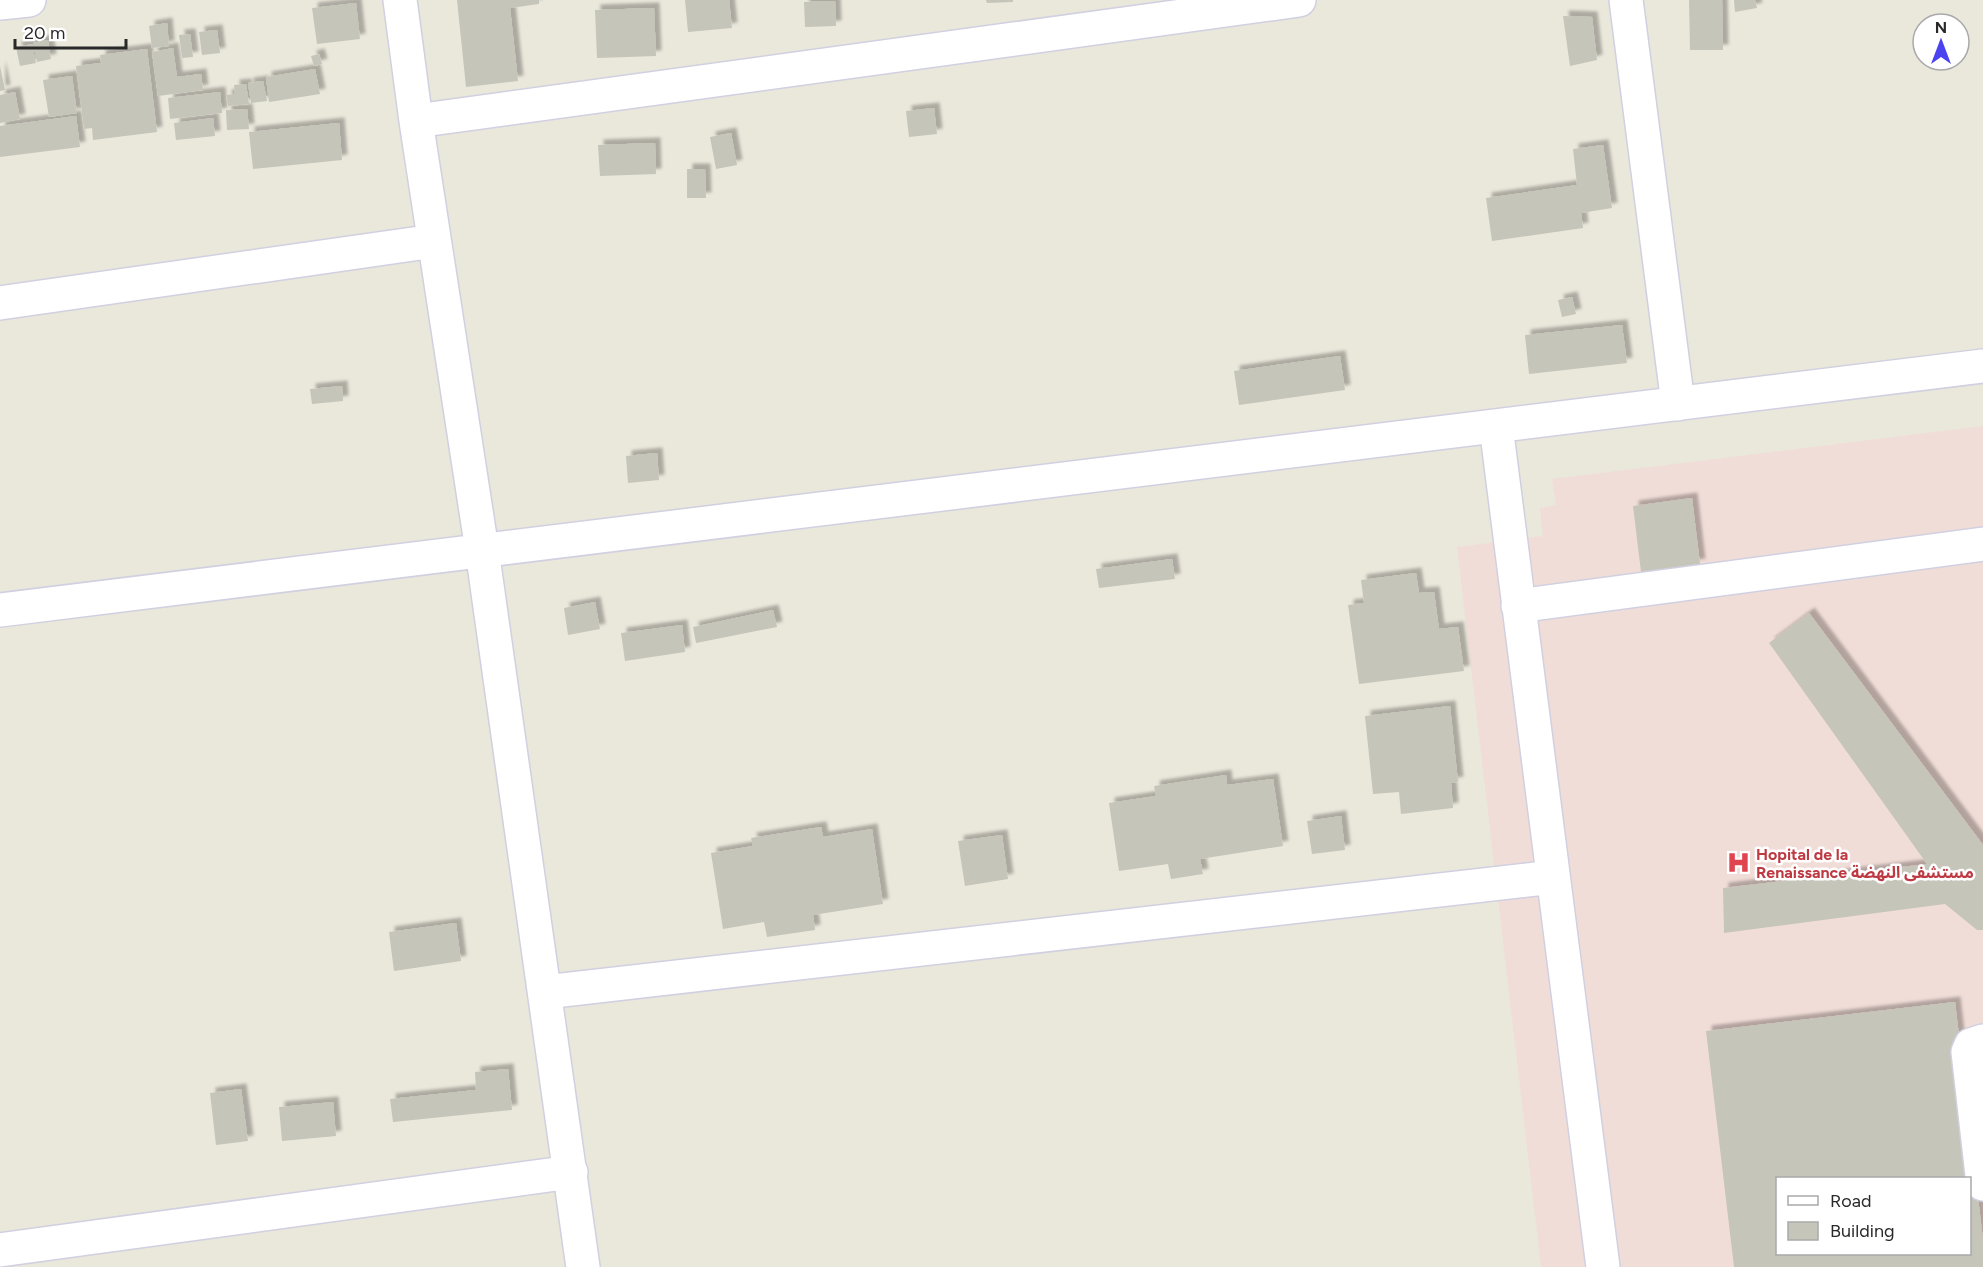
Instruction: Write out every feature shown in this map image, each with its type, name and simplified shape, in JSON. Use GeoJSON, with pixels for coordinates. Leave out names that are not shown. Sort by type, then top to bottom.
{"type":"FeatureCollection","features":[{"type":"Feature","properties":{"kind":"street"},"geometry":{"type":"LineString","coordinates":[[0,3],[29,0]]}},
{"type":"Feature","properties":{"kind":"street"},"geometry":{"type":"LineString","coordinates":[[400,0],[416,121],[482,550],[583,1267]]}},
{"type":"Feature","properties":{"kind":"street"},"geometry":{"type":"LineString","coordinates":[[416,121],[1299,0]]}},
{"type":"Feature","properties":{"kind":"street"},"geometry":{"type":"LineString","coordinates":[[1626,0],[1678,404]]}},
{"type":"Feature","properties":{"kind":"street"},"geometry":{"type":"LineString","coordinates":[[0,303],[434,241]]}},
{"type":"Feature","properties":{"kind":"street"},"geometry":{"type":"LineString","coordinates":[[0,610],[1983,366]]}},
{"type":"Feature","properties":{"kind":"street"},"geometry":{"type":"LineString","coordinates":[[1496,426],[1603,1267]]}},
{"type":"Feature","properties":{"kind":"street"},"geometry":{"type":"LineString","coordinates":[[1518,606],[1983,544]]}},
{"type":"Feature","properties":{"kind":"street"},"geometry":{"type":"LineString","coordinates":[[545,992],[1553,877]]}},
{"type":"Feature","properties":{"kind":"street"},"geometry":{"type":"LineString","coordinates":[[1983,1041],[1971,1045],[1968,1052],[1983,1184]]}},
{"type":"Feature","properties":{"kind":"street"},"geometry":{"type":"LineString","coordinates":[[0,1250],[571,1172]]}},
{"type":"Feature","properties":{"kind":"shaded area","name":"Hopital de la Renaissance مستشفى النهضة"},"geometry":{"type":"Polygon","coordinates":[[[1983,426],[1983,1267],[1541,1267],[1457,547],[1543,536],[1540,508],[1556,505],[1552,479],[1983,426]]]}},
{"type":"Feature","properties":{"kind":"building"},"geometry":{"type":"Polygon","coordinates":[[[457,0],[539,0],[539,4],[510,8],[518,81],[466,87],[457,0]]]}},
{"type":"Feature","properties":{"kind":"building"},"geometry":{"type":"Polygon","coordinates":[[[685,0],[729,0],[732,28],[688,32],[685,0]]]}},
{"type":"Feature","properties":{"kind":"building"},"geometry":{"type":"Polygon","coordinates":[[[986,0],[1013,0],[1013,2],[987,3],[986,0]]]}},
{"type":"Feature","properties":{"kind":"building"},"geometry":{"type":"Polygon","coordinates":[[[1689,0],[1722,0],[1723,50],[1690,50],[1689,0]]]}},
{"type":"Feature","properties":{"kind":"building"},"geometry":{"type":"Polygon","coordinates":[[[1734,0],[1755,0],[1757,8],[1735,12],[1734,0]]]}},
{"type":"Feature","properties":{"kind":"building"},"geometry":{"type":"Polygon","coordinates":[[[835,1],[836,26],[805,27],[804,2],[835,1]]]}},
{"type":"Feature","properties":{"kind":"building"},"geometry":{"type":"Polygon","coordinates":[[[356,3],[360,39],[317,44],[312,8],[356,3]]]}},
{"type":"Feature","properties":{"kind":"building"},"geometry":{"type":"Polygon","coordinates":[[[654,8],[656,56],[597,58],[595,10],[654,8]]]}},
{"type":"Feature","properties":{"kind":"building"},"geometry":{"type":"Polygon","coordinates":[[[1563,16],[1592,17],[1597,60],[1570,66],[1563,16]]]}},
{"type":"Feature","properties":{"kind":"building"},"geometry":{"type":"Polygon","coordinates":[[[167,23],[169,46],[152,48],[149,26],[167,23]]]}},
{"type":"Feature","properties":{"kind":"building"},"geometry":{"type":"Polygon","coordinates":[[[217,30],[220,53],[202,55],[199,32],[217,30]]]}},
{"type":"Feature","properties":{"kind":"building"},"geometry":{"type":"Polygon","coordinates":[[[190,34],[193,57],[182,58],[179,35],[190,34]]]}},
{"type":"Feature","properties":{"kind":"building"},"geometry":{"type":"Polygon","coordinates":[[[48,40],[51,59],[37,62],[33,43],[48,40]]]}},
{"type":"Feature","properties":{"kind":"building"},"geometry":{"type":"Polygon","coordinates":[[[32,44],[36,63],[20,66],[16,47],[32,44]]]}},
{"type":"Feature","properties":{"kind":"building"},"geometry":{"type":"Polygon","coordinates":[[[173,48],[177,77],[201,74],[203,90],[158,96],[152,52],[173,48]]]}},
{"type":"Feature","properties":{"kind":"building"},"geometry":{"type":"Polygon","coordinates":[[[147,49],[157,132],[93,140],[92,128],[84,129],[76,66],[101,63],[100,55],[147,49]]]}},
{"type":"Feature","properties":{"kind":"building"},"geometry":{"type":"Polygon","coordinates":[[[319,54],[322,64],[314,66],[311,56],[319,54]]]}},
{"type":"Feature","properties":{"kind":"building"},"geometry":{"type":"Polygon","coordinates":[[[0,66],[5,90],[0,91],[0,66]]]}},
{"type":"Feature","properties":{"kind":"building"},"geometry":{"type":"Polygon","coordinates":[[[315,69],[320,94],[269,102],[266,77],[315,69]]]}},
{"type":"Feature","properties":{"kind":"building"},"geometry":{"type":"Polygon","coordinates":[[[72,76],[77,113],[49,117],[43,80],[72,76]]]}},
{"type":"Feature","properties":{"kind":"building"},"geometry":{"type":"Polygon","coordinates":[[[263,81],[267,101],[251,103],[248,83],[263,81]]]}},
{"type":"Feature","properties":{"kind":"building"},"geometry":{"type":"Polygon","coordinates":[[[246,84],[249,104],[228,106],[226,95],[235,94],[234,85],[246,84]]]}},
{"type":"Feature","properties":{"kind":"building"},"geometry":{"type":"Polygon","coordinates":[[[15,92],[20,119],[0,123],[0,95],[15,92]]]}},
{"type":"Feature","properties":{"kind":"building"},"geometry":{"type":"Polygon","coordinates":[[[220,92],[222,113],[170,119],[168,98],[220,92]]]}},
{"type":"Feature","properties":{"kind":"building"},"geometry":{"type":"Polygon","coordinates":[[[934,108],[937,134],[909,137],[906,111],[934,108]]]}},
{"type":"Feature","properties":{"kind":"building"},"geometry":{"type":"Polygon","coordinates":[[[247,109],[249,129],[227,130],[226,110],[247,109]]]}},
{"type":"Feature","properties":{"kind":"building"},"geometry":{"type":"Polygon","coordinates":[[[76,116],[80,147],[0,157],[0,126],[76,116]]]}},
{"type":"Feature","properties":{"kind":"building"},"geometry":{"type":"Polygon","coordinates":[[[213,118],[215,136],[176,140],[174,123],[213,118]]]}},
{"type":"Feature","properties":{"kind":"building"},"geometry":{"type":"Polygon","coordinates":[[[339,123],[342,160],[253,169],[249,132],[339,123]]]}},
{"type":"Feature","properties":{"kind":"building"},"geometry":{"type":"Polygon","coordinates":[[[731,133],[737,165],[716,169],[710,137],[731,133]]]}},
{"type":"Feature","properties":{"kind":"building"},"geometry":{"type":"Polygon","coordinates":[[[655,143],[656,174],[600,176],[598,145],[655,143]]]}},
{"type":"Feature","properties":{"kind":"building"},"geometry":{"type":"Polygon","coordinates":[[[1603,145],[1612,208],[1581,213],[1583,228],[1492,241],[1486,198],[1577,185],[1573,149],[1603,145]]]}},
{"type":"Feature","properties":{"kind":"building"},"geometry":{"type":"Polygon","coordinates":[[[687,169],[705,169],[706,198],[687,198],[687,169]]]}},
{"type":"Feature","properties":{"kind":"building"},"geometry":{"type":"Polygon","coordinates":[[[1572,297],[1576,314],[1562,317],[1558,300],[1572,297]]]}},
{"type":"Feature","properties":{"kind":"building"},"geometry":{"type":"Polygon","coordinates":[[[1622,325],[1627,363],[1529,374],[1525,335],[1622,325]]]}},
{"type":"Feature","properties":{"kind":"building"},"geometry":{"type":"Polygon","coordinates":[[[1340,356],[1345,390],[1239,405],[1234,371],[1340,356]]]}},
{"type":"Feature","properties":{"kind":"building"},"geometry":{"type":"Polygon","coordinates":[[[342,386],[343,401],[312,404],[310,389],[342,386]]]}},
{"type":"Feature","properties":{"kind":"building"},"geometry":{"type":"Polygon","coordinates":[[[657,453],[659,480],[628,483],[626,456],[657,453]]]}},
{"type":"Feature","properties":{"kind":"building"},"geometry":{"type":"Polygon","coordinates":[[[1692,498],[1700,564],[1641,572],[1633,506],[1692,498]]]}},
{"type":"Feature","properties":{"kind":"building"},"geometry":{"type":"Polygon","coordinates":[[[1172,559],[1175,579],[1099,588],[1096,569],[1172,559]]]}},
{"type":"Feature","properties":{"kind":"building"},"geometry":{"type":"Polygon","coordinates":[[[1416,573],[1419,593],[1434,592],[1439,629],[1458,627],[1464,671],[1359,684],[1348,605],[1364,603],[1361,580],[1416,573]]]}},
{"type":"Feature","properties":{"kind":"building"},"geometry":{"type":"Polygon","coordinates":[[[595,602],[600,629],[568,635],[564,608],[595,602]]]}},
{"type":"Feature","properties":{"kind":"building"},"geometry":{"type":"Polygon","coordinates":[[[773,610],[777,627],[696,643],[693,627],[773,610]]]}},
{"type":"Feature","properties":{"kind":"building"},"geometry":{"type":"Polygon","coordinates":[[[1809,613],[1983,845],[1983,930],[1977,930],[1945,904],[1724,933],[1723,888],[1927,864],[1769,643],[1809,613]]]}},
{"type":"Feature","properties":{"kind":"building"},"geometry":{"type":"Polygon","coordinates":[[[682,625],[685,652],[625,661],[621,633],[682,625]]]}},
{"type":"Feature","properties":{"kind":"building"},"geometry":{"type":"Polygon","coordinates":[[[1450,706],[1458,782],[1451,783],[1453,808],[1401,814],[1399,792],[1373,794],[1365,716],[1450,706]]]}},
{"type":"Feature","properties":{"kind":"building"},"geometry":{"type":"Polygon","coordinates":[[[1226,775],[1227,785],[1273,779],[1283,846],[1200,859],[1203,874],[1171,879],[1168,864],[1119,871],[1109,803],[1156,796],[1154,786],[1226,775]]]}},
{"type":"Feature","properties":{"kind":"building"},"geometry":{"type":"Polygon","coordinates":[[[1341,816],[1345,850],[1312,854],[1307,821],[1341,816]]]}},
{"type":"Feature","properties":{"kind":"building"},"geometry":{"type":"Polygon","coordinates":[[[821,827],[823,837],[872,829],[883,904],[813,915],[815,930],[767,937],[764,922],[723,929],[711,853],[753,846],[751,838],[821,827]]]}},
{"type":"Feature","properties":{"kind":"building"},"geometry":{"type":"Polygon","coordinates":[[[1002,835],[1008,879],[965,886],[958,841],[1002,835]]]}},
{"type":"Feature","properties":{"kind":"building"},"geometry":{"type":"Polygon","coordinates":[[[456,923],[461,961],[394,971],[389,932],[456,923]]]}},
{"type":"Feature","properties":{"kind":"building"},"geometry":{"type":"Polygon","coordinates":[[[1955,1002],[1983,1240],[1983,1267],[1734,1267],[1706,1031],[1955,1002]]]}},
{"type":"Feature","properties":{"kind":"building"},"geometry":{"type":"Polygon","coordinates":[[[508,1069],[512,1110],[393,1122],[390,1099],[476,1090],[475,1072],[508,1069]]]}},
{"type":"Feature","properties":{"kind":"building"},"geometry":{"type":"Polygon","coordinates":[[[241,1089],[248,1141],[216,1145],[210,1093],[241,1089]]]}},
{"type":"Feature","properties":{"kind":"building"},"geometry":{"type":"Polygon","coordinates":[[[333,1102],[336,1136],[282,1141],[279,1107],[333,1102]]]}},
{"type":"Feature","properties":{"kind":"place","name":"Hopital de la Renaissance مستشفى النهضة"},"geometry":{"type":"Point","coordinates":[1738,863]}}]}
